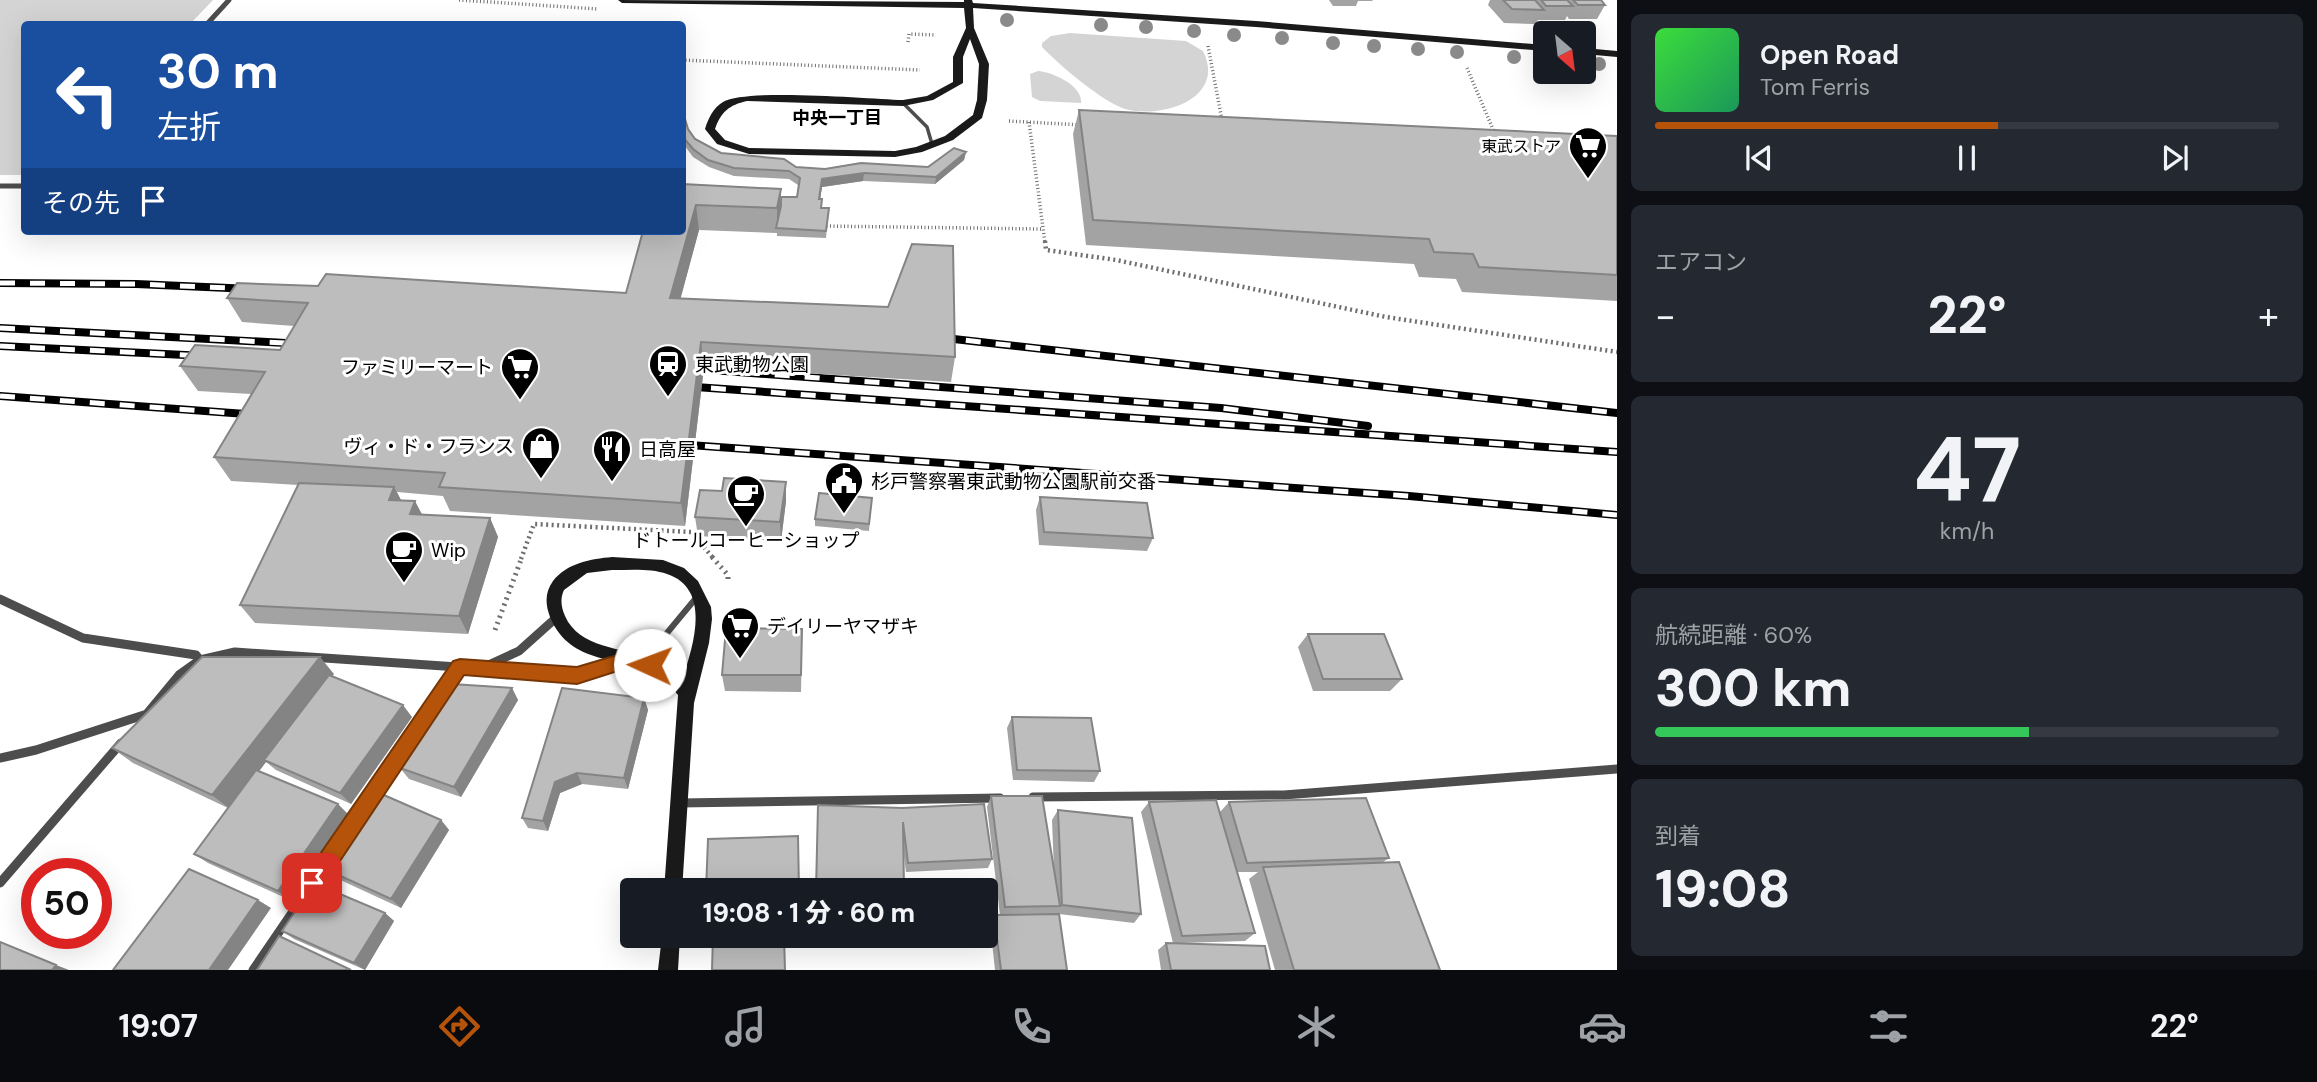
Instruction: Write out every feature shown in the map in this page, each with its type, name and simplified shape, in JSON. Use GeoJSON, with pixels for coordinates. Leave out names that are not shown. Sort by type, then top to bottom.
{"type":"FeatureCollection","features":[{"type":"Feature","properties":{"kind":"street"},"geometry":{"type":"LineString","coordinates":[[210,21],[229,0]]}},
{"type":"Feature","properties":{"kind":"street"},"geometry":{"type":"LineString","coordinates":[[622,0],[968,3],[1533,47]]}},
{"type":"Feature","properties":{"kind":"street"},"geometry":{"type":"LineString","coordinates":[[968,3],[970,29],[984,64],[982,100],[978,116],[949,138],[918,150],[884,155],[749,151],[729,147],[714,137],[710,129],[713,117],[724,104],[747,98],[903,103],[930,98],[958,83],[958,57],[970,29]]}},
{"type":"Feature","properties":{"kind":"street"},"geometry":{"type":"LineString","coordinates":[[1596,52],[1617,54]]}},
{"type":"Feature","properties":{"kind":"street"},"geometry":{"type":"LineString","coordinates":[[0,186],[21,186]]}},
{"type":"Feature","properties":{"kind":"street"},"geometry":{"type":"LineString","coordinates":[[674,878],[687,693],[703,635],[703,610],[698,595],[682,573],[670,566],[599,563],[575,572],[556,588],[553,602],[557,617],[571,640],[587,648],[634,658],[667,672],[687,693]]}},
{"type":"Feature","properties":{"kind":"street"},"geometry":{"type":"LineString","coordinates":[[0,599],[83,638],[196,655],[200,660]]}},
{"type":"Feature","properties":{"kind":"street"},"geometry":{"type":"LineString","coordinates":[[481,668],[519,651],[557,617]]}},
{"type":"Feature","properties":{"kind":"street"},"geometry":{"type":"LineString","coordinates":[[0,883],[179,675],[200,660],[235,652],[577,675],[634,658]]}},
{"type":"Feature","properties":{"kind":"street"},"geometry":{"type":"LineString","coordinates":[[253,970],[460,667]]}},
{"type":"Feature","properties":{"kind":"street"},"geometry":{"type":"LineString","coordinates":[[0,758],[36,750],[146,714]]}},
{"type":"Feature","properties":{"kind":"street"},"geometry":{"type":"LineString","coordinates":[[1026,797],[1284,795],[1617,769]]}},
{"type":"Feature","properties":{"kind":"street"},"geometry":{"type":"LineString","coordinates":[[679,803],[1012,798]]}},
{"type":"Feature","properties":{"kind":"street"},"geometry":{"type":"LineString","coordinates":[[668,970],[669,948]]}},
{"type":"Feature","properties":{"kind":"lane"},"geometry":{"type":"LineString","coordinates":[[903,103],[927,127],[932,144]]}},
{"type":"Feature","properties":{"kind":"lane"},"geometry":{"type":"LineString","coordinates":[[634,658],[662,639],[698,595]]}},
{"type":"Feature","properties":{"kind":"path"},"geometry":{"type":"LineString","coordinates":[[908,42],[909,34],[940,36]]}},
{"type":"Feature","properties":{"kind":"path"},"geometry":{"type":"LineString","coordinates":[[1207,38],[1222,121]]}},
{"type":"Feature","properties":{"kind":"path"},"geometry":{"type":"LineString","coordinates":[[1462,58],[1497,138]]}},
{"type":"Feature","properties":{"kind":"path"},"geometry":{"type":"LineString","coordinates":[[686,60],[924,71]]}},
{"type":"Feature","properties":{"kind":"path"},"geometry":{"type":"LineString","coordinates":[[1009,121],[1085,125]]}},
{"type":"Feature","properties":{"kind":"path"},"geometry":{"type":"LineString","coordinates":[[1029,122],[1046,250],[1116,260],[1386,317],[1617,352]]}},
{"type":"Feature","properties":{"kind":"path"},"geometry":{"type":"LineString","coordinates":[[817,226],[1042,229]]}},
{"type":"Feature","properties":{"kind":"path"},"geometry":{"type":"LineString","coordinates":[[636,523],[640,529]]}},
{"type":"Feature","properties":{"kind":"shaded area"},"geometry":{"type":"Polygon","coordinates":[[[0,0],[213,0],[193,21],[21,21],[21,175],[0,175],[0,0]]]}},
{"type":"Feature","properties":{"kind":"shaded area"},"geometry":{"type":"Polygon","coordinates":[[[1070,33],[1186,41],[1203,51],[1208,68],[1206,82],[1198,93],[1172,108],[1156,111],[1125,109],[1094,91],[1042,47],[1042,43],[1051,36],[1070,33]]]}},
{"type":"Feature","properties":{"kind":"shaded area"},"geometry":{"type":"Polygon","coordinates":[[[1038,71],[1066,81],[1077,91],[1081,103],[1040,101],[1032,97],[1030,74],[1038,71]]]}},
{"type":"Feature","properties":{"kind":"building"},"geometry":{"type":"Polygon","coordinates":[[[1503,0],[1535,0],[1544,10],[1512,9],[1503,0]]]}},
{"type":"Feature","properties":{"kind":"building"},"geometry":{"type":"Polygon","coordinates":[[[1541,0],[1567,0],[1573,6],[1546,6],[1541,0]]]}},
{"type":"Feature","properties":{"kind":"building"},"geometry":{"type":"Polygon","coordinates":[[[1573,0],[1601,0],[1605,5],[1578,5],[1573,0]]]}},
{"type":"Feature","properties":{"kind":"building"},"geometry":{"type":"Polygon","coordinates":[[[1079,110],[1617,136],[1617,275],[1479,267],[1473,254],[1434,252],[1429,239],[1093,220],[1079,110]]]}},
{"type":"Feature","properties":{"kind":"building"},"geometry":{"type":"Polygon","coordinates":[[[686,122],[695,139],[721,153],[784,159],[796,167],[825,169],[861,163],[928,167],[954,148],[966,152],[936,177],[864,173],[822,179],[819,199],[822,199],[821,208],[829,208],[826,231],[776,228],[781,197],[797,197],[800,178],[789,171],[734,168],[708,160],[686,141],[686,122]]]}},
{"type":"Feature","properties":{"kind":"building"},"geometry":{"type":"Polygon","coordinates":[[[686,184],[781,189],[777,208],[696,205],[670,298],[888,307],[912,244],[953,246],[955,357],[701,342],[681,503],[439,487],[445,473],[214,457],[265,372],[180,366],[195,345],[280,350],[308,303],[227,298],[237,283],[318,286],[326,274],[626,293],[642,235],[686,235],[686,184]]]}},
{"type":"Feature","properties":{"kind":"building"},"geometry":{"type":"Polygon","coordinates":[[[724,478],[786,482],[780,522],[695,517],[700,490],[722,491],[724,478]]]}},
{"type":"Feature","properties":{"kind":"building"},"geometry":{"type":"Polygon","coordinates":[[[299,483],[394,487],[389,500],[415,501],[410,514],[490,518],[459,616],[240,605],[299,483]]]}},
{"type":"Feature","properties":{"kind":"building","name":"杉戸警察署東武動物公園駅前交番"},"geometry":{"type":"Polygon","coordinates":[[[819,493],[872,498],[869,524],[815,519],[819,493]]]}},
{"type":"Feature","properties":{"kind":"building"},"geometry":{"type":"Polygon","coordinates":[[[1040,497],[1147,503],[1153,538],[1044,532],[1040,497]]]}},
{"type":"Feature","properties":{"kind":"building"},"geometry":{"type":"Polygon","coordinates":[[[726,628],[802,629],[801,675],[722,675],[726,628]]]}},
{"type":"Feature","properties":{"kind":"building"},"geometry":{"type":"Polygon","coordinates":[[[1308,634],[1384,634],[1402,679],[1323,679],[1308,634]]]}},
{"type":"Feature","properties":{"kind":"building"},"geometry":{"type":"Polygon","coordinates":[[[202,657],[320,657],[212,795],[112,748],[202,657]]]}},
{"type":"Feature","properties":{"kind":"building"},"geometry":{"type":"Polygon","coordinates":[[[329,675],[403,705],[340,793],[264,760],[329,675]]]}},
{"type":"Feature","properties":{"kind":"building"},"geometry":{"type":"Polygon","coordinates":[[[452,684],[512,688],[454,787],[400,768],[452,684]]]}},
{"type":"Feature","properties":{"kind":"building"},"geometry":{"type":"Polygon","coordinates":[[[562,688],[644,698],[624,778],[577,773],[555,782],[543,821],[522,818],[562,688]]]}},
{"type":"Feature","properties":{"kind":"building"},"geometry":{"type":"Polygon","coordinates":[[[1012,717],[1091,718],[1100,771],[1017,770],[1012,717]]]}},
{"type":"Feature","properties":{"kind":"building"},"geometry":{"type":"Polygon","coordinates":[[[256,770],[338,804],[278,891],[194,854],[256,770]]]}},
{"type":"Feature","properties":{"kind":"building"},"geometry":{"type":"Polygon","coordinates":[[[377,792],[441,820],[391,899],[325,869],[377,792]]]}},
{"type":"Feature","properties":{"kind":"building"},"geometry":{"type":"Polygon","coordinates":[[[991,796],[1042,796],[1060,906],[1005,907],[991,796]]]}},
{"type":"Feature","properties":{"kind":"building"},"geometry":{"type":"Polygon","coordinates":[[[1366,798],[1389,858],[1247,863],[1229,802],[1366,798]]]}},
{"type":"Feature","properties":{"kind":"building"},"geometry":{"type":"Polygon","coordinates":[[[1216,800],[1255,933],[1182,936],[1149,802],[1216,800]]]}},
{"type":"Feature","properties":{"kind":"building"},"geometry":{"type":"Polygon","coordinates":[[[984,804],[992,859],[908,863],[903,822],[904,878],[816,878],[818,805],[902,808],[984,804]]]}},
{"type":"Feature","properties":{"kind":"building"},"geometry":{"type":"Polygon","coordinates":[[[1058,810],[1132,818],[1141,914],[1062,905],[1058,810]]]}},
{"type":"Feature","properties":{"kind":"building"},"geometry":{"type":"Polygon","coordinates":[[[798,836],[799,878],[706,878],[708,839],[798,836]]]}},
{"type":"Feature","properties":{"kind":"building"},"geometry":{"type":"Polygon","coordinates":[[[1399,862],[1440,970],[1294,970],[1263,867],[1399,862]]]}},
{"type":"Feature","properties":{"kind":"building"},"geometry":{"type":"Polygon","coordinates":[[[189,869],[258,900],[209,970],[113,970],[189,869]]]}},
{"type":"Feature","properties":{"kind":"building"},"geometry":{"type":"Polygon","coordinates":[[[314,883],[385,913],[354,963],[282,931],[314,883]]]}},
{"type":"Feature","properties":{"kind":"building"},"geometry":{"type":"Polygon","coordinates":[[[1059,914],[1067,970],[1001,970],[998,915],[1059,914]]]}},
{"type":"Feature","properties":{"kind":"building"},"geometry":{"type":"Polygon","coordinates":[[[279,936],[351,970],[257,970],[279,936]]]}},
{"type":"Feature","properties":{"kind":"building"},"geometry":{"type":"Polygon","coordinates":[[[0,942],[56,965],[52,970],[0,970],[0,942]]]}},
{"type":"Feature","properties":{"kind":"building"},"geometry":{"type":"Polygon","coordinates":[[[1166,943],[1265,946],[1270,970],[1171,970],[1166,943]]]}},
{"type":"Feature","properties":{"kind":"building"},"geometry":{"type":"Polygon","coordinates":[[[713,948],[784,948],[785,970],[712,970],[713,948]]]}},
{"type":"Feature","properties":{"kind":"railway"},"geometry":{"type":"LineString","coordinates":[[0,283],[136,284],[252,289]]}},
{"type":"Feature","properties":{"kind":"railway"},"geometry":{"type":"LineString","coordinates":[[0,328],[304,344]]}},
{"type":"Feature","properties":{"kind":"railway"},"geometry":{"type":"LineString","coordinates":[[936,337],[1617,413]]}},
{"type":"Feature","properties":{"kind":"railway"},"geometry":{"type":"LineString","coordinates":[[0,346],[206,356]]}},
{"type":"Feature","properties":{"kind":"railway"},"geometry":{"type":"LineString","coordinates":[[685,368],[1221,408],[1368,426]]}},
{"type":"Feature","properties":{"kind":"railway"},"geometry":{"type":"LineString","coordinates":[[681,386],[1617,452]]}},
{"type":"Feature","properties":{"kind":"railway"},"geometry":{"type":"LineString","coordinates":[[0,396],[259,415]]}},
{"type":"Feature","properties":{"kind":"railway"},"geometry":{"type":"LineString","coordinates":[[675,444],[1409,496],[1617,515]]}},
{"type":"Feature","properties":{"kind":"place","name":"東武ストア"},"geometry":{"type":"Point","coordinates":[1588,180]}},
{"type":"Feature","properties":{"kind":"place","name":"東武動物公園"},"geometry":{"type":"Point","coordinates":[668,398]}},
{"type":"Feature","properties":{"kind":"place","name":"ファミリーマート"},"geometry":{"type":"Point","coordinates":[520,401]}},
{"type":"Feature","properties":{"kind":"place","name":"ヴィ・ド・フランス"},"geometry":{"type":"Point","coordinates":[541,480]}},
{"type":"Feature","properties":{"kind":"place","name":"日高屋"},"geometry":{"type":"Point","coordinates":[612,483]}},
{"type":"Feature","properties":{"kind":"place","name":"杉戸警察署東武動物公園駅前交番"},"geometry":{"type":"Point","coordinates":[844,515]}},
{"type":"Feature","properties":{"kind":"place","name":"ドトールコーヒーショップ"},"geometry":{"type":"Point","coordinates":[746,528]}},
{"type":"Feature","properties":{"kind":"place","name":"Wip"},"geometry":{"type":"Point","coordinates":[404,584]}},
{"type":"Feature","properties":{"kind":"place","name":"デイリーヤマザキ"},"geometry":{"type":"Point","coordinates":[740,660]}},
{"type":"Feature","properties":{"kind":"district","name":"中央一丁目"},"geometry":{"type":"Point","coordinates":[837,118]}},
{"type":"Feature","properties":{"kind":"route"},"geometry":{"type":"LineString","coordinates":[[312,883],[460,667],[577,675],[634,658],[650,665]]}}]}
